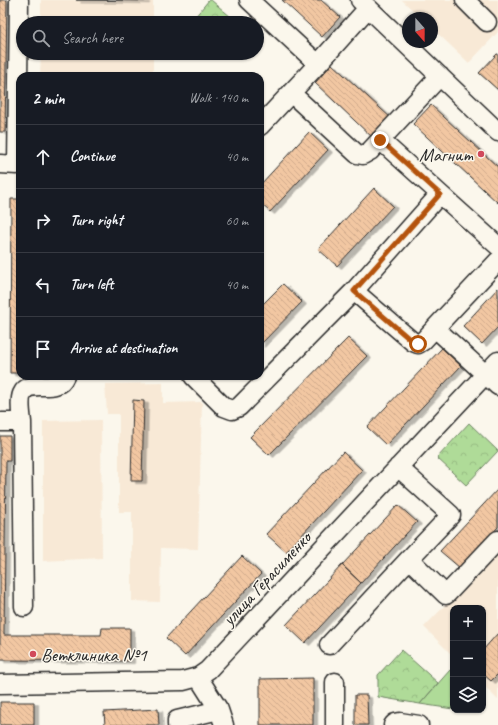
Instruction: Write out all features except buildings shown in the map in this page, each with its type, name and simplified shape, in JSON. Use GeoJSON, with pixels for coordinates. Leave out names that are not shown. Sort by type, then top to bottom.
{"type":"FeatureCollection","features":[{"type":"Feature","properties":{"kind":"street"},"geometry":{"type":"LineString","coordinates":[[18,16],[19,0]]}},
{"type":"Feature","properties":{"kind":"street"},"geometry":{"type":"LineString","coordinates":[[249,0],[318,64]]}},
{"type":"Feature","properties":{"kind":"street"},"geometry":{"type":"LineString","coordinates":[[464,0],[487,22]]}},
{"type":"Feature","properties":{"kind":"street"},"geometry":{"type":"LineString","coordinates":[[264,122],[318,64],[362,2],[498,132]]}},
{"type":"Feature","properties":{"kind":"street"},"geometry":{"type":"LineString","coordinates":[[12,165],[16,60]]}},
{"type":"Feature","properties":{"kind":"street"},"geometry":{"type":"LineString","coordinates":[[291,93],[357,154],[364,155],[370,151],[440,76]]}},
{"type":"Feature","properties":{"kind":"street"},"geometry":{"type":"LineString","coordinates":[[380,140],[498,246]]}},
{"type":"Feature","properties":{"kind":"street"},"geometry":{"type":"LineString","coordinates":[[197,380],[224,407],[232,410],[239,407],[354,291],[440,194]]}},
{"type":"Feature","properties":{"kind":"street"},"geometry":{"type":"LineString","coordinates":[[354,291],[413,342],[418,344],[423,341],[498,261]]}},
{"type":"Feature","properties":{"kind":"street"},"geometry":{"type":"LineString","coordinates":[[435,328],[494,374]]}},
{"type":"Feature","properties":{"kind":"street","name":"улица Герасименко"},"geometry":{"type":"LineString","coordinates":[[0,684],[183,681],[198,677],[208,670],[398,467],[494,374]]}},
{"type":"Feature","properties":{"kind":"street"},"geometry":{"type":"LineString","coordinates":[[24,607],[21,395],[25,389],[31,386],[56,386],[63,380]]}},
{"type":"Feature","properties":{"kind":"street"},"geometry":{"type":"LineString","coordinates":[[0,422],[22,422]]}},
{"type":"Feature","properties":{"kind":"street"},"geometry":{"type":"LineString","coordinates":[[329,645],[451,515],[398,467]]}},
{"type":"Feature","properties":{"kind":"street"},"geometry":{"type":"LineString","coordinates":[[409,559],[446,595],[498,540]]}},
{"type":"Feature","properties":{"kind":"street"},"geometry":{"type":"LineString","coordinates":[[198,677],[222,717]]}},
{"type":"Feature","properties":{"kind":"street"},"geometry":{"type":"LineString","coordinates":[[336,682],[336,725]]}},
{"type":"Feature","properties":{"kind":"street"},"geometry":{"type":"LineString","coordinates":[[177,725],[177,720],[184,717],[222,717]]}},
{"type":"Feature","properties":{"kind":"street"},"geometry":{"type":"LineString","coordinates":[[393,725],[400,722],[419,725]]}},
{"type":"Feature","properties":{"kind":"shaded area"},"geometry":{"type":"Polygon","coordinates":[[[41,0],[153,0],[153,16],[41,16],[41,0]]]}},
{"type":"Feature","properties":{"kind":"shaded area"},"geometry":{"type":"Polygon","coordinates":[[[402,0],[498,0],[498,32],[469,63],[438,34],[438,12],[415,12],[402,0]]]}},
{"type":"Feature","properties":{"kind":"shaded area"},"geometry":{"type":"Polygon","coordinates":[[[41,60],[153,60],[153,72],[40,72],[41,60]]]}},
{"type":"Feature","properties":{"kind":"shaded area"},"geometry":{"type":"Polygon","coordinates":[[[163,383],[163,403],[202,402],[198,549],[161,548],[160,602],[132,601],[132,512],[119,512],[119,414],[107,414],[105,384],[163,383]]]}},
{"type":"Feature","properties":{"kind":"shaded area"},"geometry":{"type":"Polygon","coordinates":[[[101,420],[102,558],[43,561],[43,421],[101,420]]]}},
{"type":"Feature","properties":{"kind":"shaded area"},"geometry":{"type":"Polygon","coordinates":[[[498,551],[498,700],[486,688],[486,605],[450,605],[450,653],[424,627],[498,551]]]}},
{"type":"Feature","properties":{"kind":"green space"},"geometry":{"type":"Polygon","coordinates":[[[209,0],[211,0],[230,16],[196,16],[209,0]]]}},
{"type":"Feature","properties":{"kind":"green space"},"geometry":{"type":"Polygon","coordinates":[[[469,423],[498,451],[466,485],[437,458],[469,423]]]}},
{"type":"Feature","properties":{"kind":"green space"},"geometry":{"type":"Polygon","coordinates":[[[401,650],[438,683],[420,704],[378,697],[378,675],[401,650]]]}},
{"type":"Feature","properties":{"kind":"green space"},"geometry":{"type":"Polygon","coordinates":[[[450,670],[450,709],[420,704],[450,670]]]}},
{"type":"Feature","properties":{"kind":"place","name":"Магнит"},"geometry":{"type":"Point","coordinates":[481,154]}},
{"type":"Feature","properties":{"kind":"place","name":"Ветклиника №1"},"geometry":{"type":"Point","coordinates":[33,654]}},
{"type":"Feature","properties":{"kind":"route"},"geometry":{"type":"LineString","coordinates":[[380,140],[440,194],[354,291],[413,342],[418,344]]}}]}
